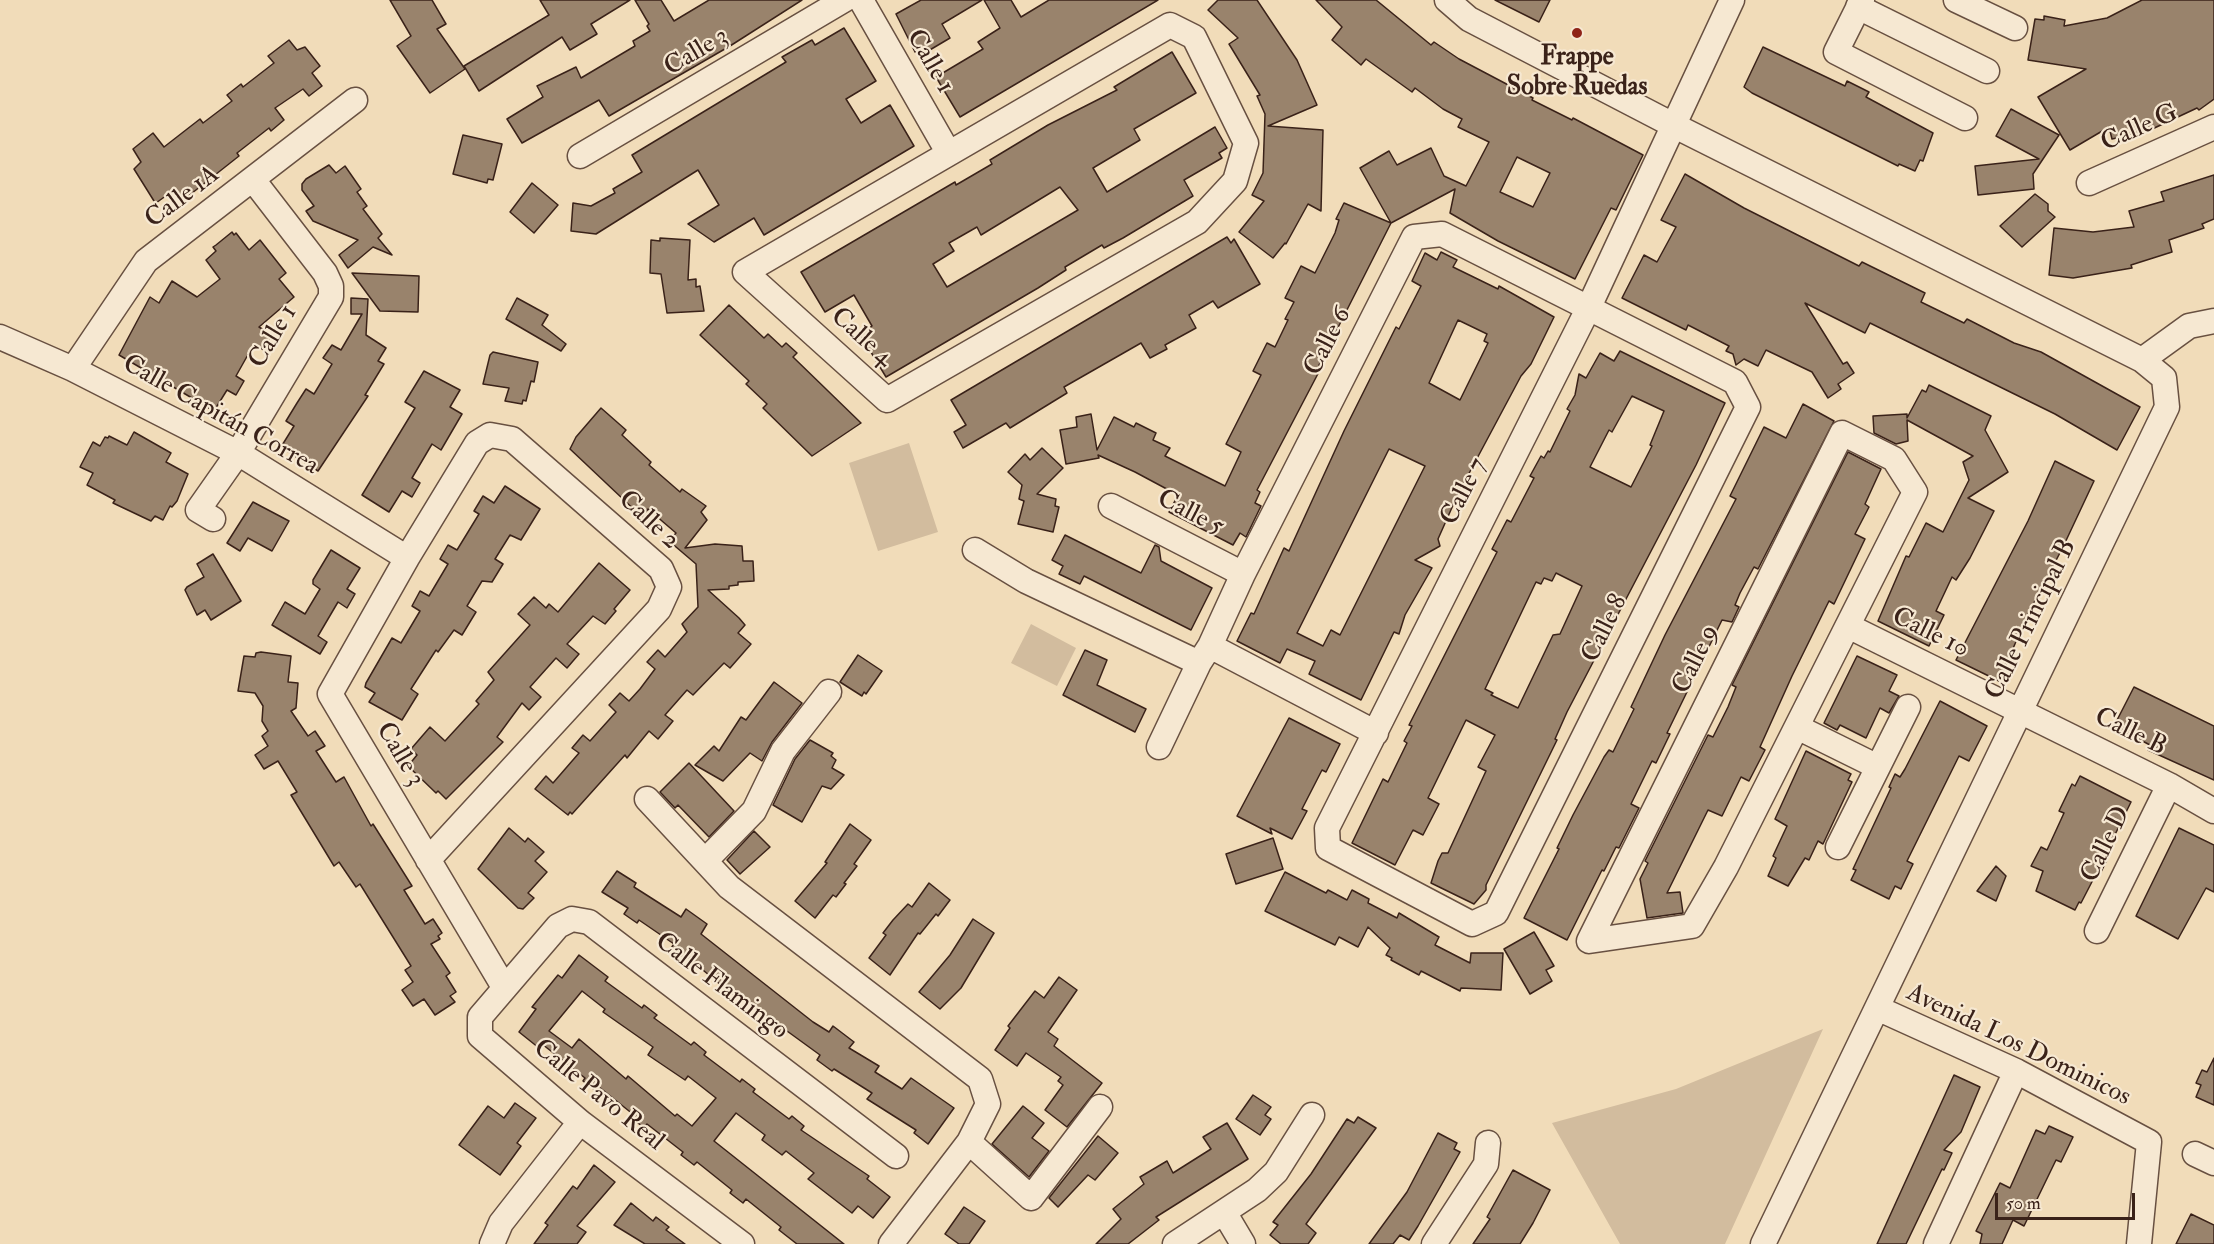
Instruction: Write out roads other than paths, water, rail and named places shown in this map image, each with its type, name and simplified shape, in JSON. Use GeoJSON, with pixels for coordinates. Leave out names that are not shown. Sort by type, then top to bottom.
{"type":"FeatureCollection","features":[{"type":"Feature","properties":{"kind":"street","name":"Calle 3"},"geometry":{"type":"LineString","coordinates":[[580,156],[843,0]]}},
{"type":"Feature","properties":{"kind":"street","name":"Calle 1"},"geometry":{"type":"LineString","coordinates":[[861,0],[948,152]]}},
{"type":"Feature","properties":{"kind":"street","name":"Calle Principal B"},"geometry":{"type":"LineString","coordinates":[[1447,0],[1474,9],[1675,126],[2142,360],[2164,378],[2167,407],[1877,1008]]}},
{"type":"Feature","properties":{"kind":"street","name":"Calle 7"},"geometry":{"type":"LineString","coordinates":[[1362,866],[1328,848],[1327,828],[1589,307],[1732,0]]}},
{"type":"Feature","properties":{"kind":"street"},"geometry":{"type":"LineString","coordinates":[[1956,0],[2015,28]]}},
{"type":"Feature","properties":{"kind":"street"},"geometry":{"type":"LineString","coordinates":[[1965,118],[1836,52],[1860,3],[1987,71]]}},
{"type":"Feature","properties":{"kind":"street","name":"Calle 4"},"geometry":{"type":"LineString","coordinates":[[1170,25],[1194,38],[1246,143],[1235,181],[1197,222],[887,400],[745,272],[948,152],[1170,25]]}},
{"type":"Feature","properties":{"kind":"street","name":"Calle 1A"},"geometry":{"type":"LineString","coordinates":[[73,369],[146,261],[254,181],[355,100]]}},
{"type":"Feature","properties":{"kind":"street","name":"Calle G"},"geometry":{"type":"LineString","coordinates":[[2089,183],[2214,127]]}},
{"type":"Feature","properties":{"kind":"street","name":"Calle 1"},"geometry":{"type":"LineString","coordinates":[[213,519],[198,510],[238,453],[331,297],[331,286],[325,273],[254,181]]}},
{"type":"Feature","properties":{"kind":"street","name":"Calle 6"},"geometry":{"type":"LineString","coordinates":[[1159,747],[1243,574],[1414,237],[1442,234],[1589,307]]}},
{"type":"Feature","properties":{"kind":"street","name":"Calle 8"},"geometry":{"type":"LineString","coordinates":[[1362,866],[1472,924],[1496,913],[1748,407],[1736,382],[1589,307]]}},
{"type":"Feature","properties":{"kind":"street"},"geometry":{"type":"LineString","coordinates":[[2142,360],[2189,326],[2214,321]]}},
{"type":"Feature","properties":{"kind":"street","name":"Calle Capitán Correa"},"geometry":{"type":"LineString","coordinates":[[0,337],[73,369],[238,453],[409,554]]}},
{"type":"Feature","properties":{"kind":"street","name":"Calle 9"},"geometry":{"type":"LineString","coordinates":[[1842,433],[1894,459],[1916,492],[1797,727],[1726,867],[1692,926],[1589,941],[1842,433]]}},
{"type":"Feature","properties":{"kind":"street","name":"Calle 2"},"geometry":{"type":"LineString","coordinates":[[409,554],[477,443],[490,435],[512,439],[661,569],[669,587],[659,609],[428,860]]}},
{"type":"Feature","properties":{"kind":"street","name":"Calle 5"},"geometry":{"type":"LineString","coordinates":[[1111,506],[1243,574]]}},
{"type":"Feature","properties":{"kind":"street"},"geometry":{"type":"LineString","coordinates":[[975,550],[1026,581],[1205,654],[1376,733]]}},
{"type":"Feature","properties":{"kind":"street","name":"Calle 3"},"geometry":{"type":"LineString","coordinates":[[409,554],[330,694],[428,860],[510,981]]}},
{"type":"Feature","properties":{"kind":"street","name":"Calle 10"},"geometry":{"type":"LineString","coordinates":[[1848,626],[2020,710]]}},
{"type":"Feature","properties":{"kind":"street"},"geometry":{"type":"LineString","coordinates":[[706,860],[754,811],[783,752],[829,692]]}},
{"type":"Feature","properties":{"kind":"street"},"geometry":{"type":"LineString","coordinates":[[1838,847],[1908,707]]}},
{"type":"Feature","properties":{"kind":"street","name":"Calle B"},"geometry":{"type":"LineString","coordinates":[[2020,710],[2169,784],[2214,811]]}},
{"type":"Feature","properties":{"kind":"street"},"geometry":{"type":"LineString","coordinates":[[1797,727],[1878,767]]}},
{"type":"Feature","properties":{"kind":"street","name":"Calle D"},"geometry":{"type":"LineString","coordinates":[[2097,932],[2169,784]]}},
{"type":"Feature","properties":{"kind":"street"},"geometry":{"type":"LineString","coordinates":[[647,799],[729,887],[980,1079],[988,1104],[969,1142],[891,1244]]}},
{"type":"Feature","properties":{"kind":"street","name":"Calle Flamingo"},"geometry":{"type":"LineString","coordinates":[[510,981],[558,926],[572,919],[589,922],[896,1156]]}},
{"type":"Feature","properties":{"kind":"street","name":"Calle Pavo Real"},"geometry":{"type":"LineString","coordinates":[[510,981],[480,1017],[480,1036],[580,1122],[742,1244]]}},
{"type":"Feature","properties":{"kind":"street","name":"Avenida Los Dominicos"},"geometry":{"type":"LineString","coordinates":[[1763,1244],[1877,1008],[2016,1071],[2148,1142],[2139,1244]]}},
{"type":"Feature","properties":{"kind":"street"},"geometry":{"type":"LineString","coordinates":[[1936,1244],[2016,1071]]}},
{"type":"Feature","properties":{"kind":"street"},"geometry":{"type":"LineString","coordinates":[[969,1142],[1031,1198],[1100,1107]]}},
{"type":"Feature","properties":{"kind":"street"},"geometry":{"type":"LineString","coordinates":[[1174,1244],[1257,1190],[1276,1172],[1312,1115]]}},
{"type":"Feature","properties":{"kind":"street"},"geometry":{"type":"LineString","coordinates":[[492,1244],[501,1223],[580,1122]]}},
{"type":"Feature","properties":{"kind":"street"},"geometry":{"type":"LineString","coordinates":[[1434,1244],[1486,1164],[1488,1143]]}},
{"type":"Feature","properties":{"kind":"street"},"geometry":{"type":"LineString","coordinates":[[1224,1212],[1243,1244]]}},
{"type":"Feature","properties":{"kind":"place","name":"Frappe Sobre Ruedas"},"geometry":{"type":"Point","coordinates":[1577,33]}}]}
